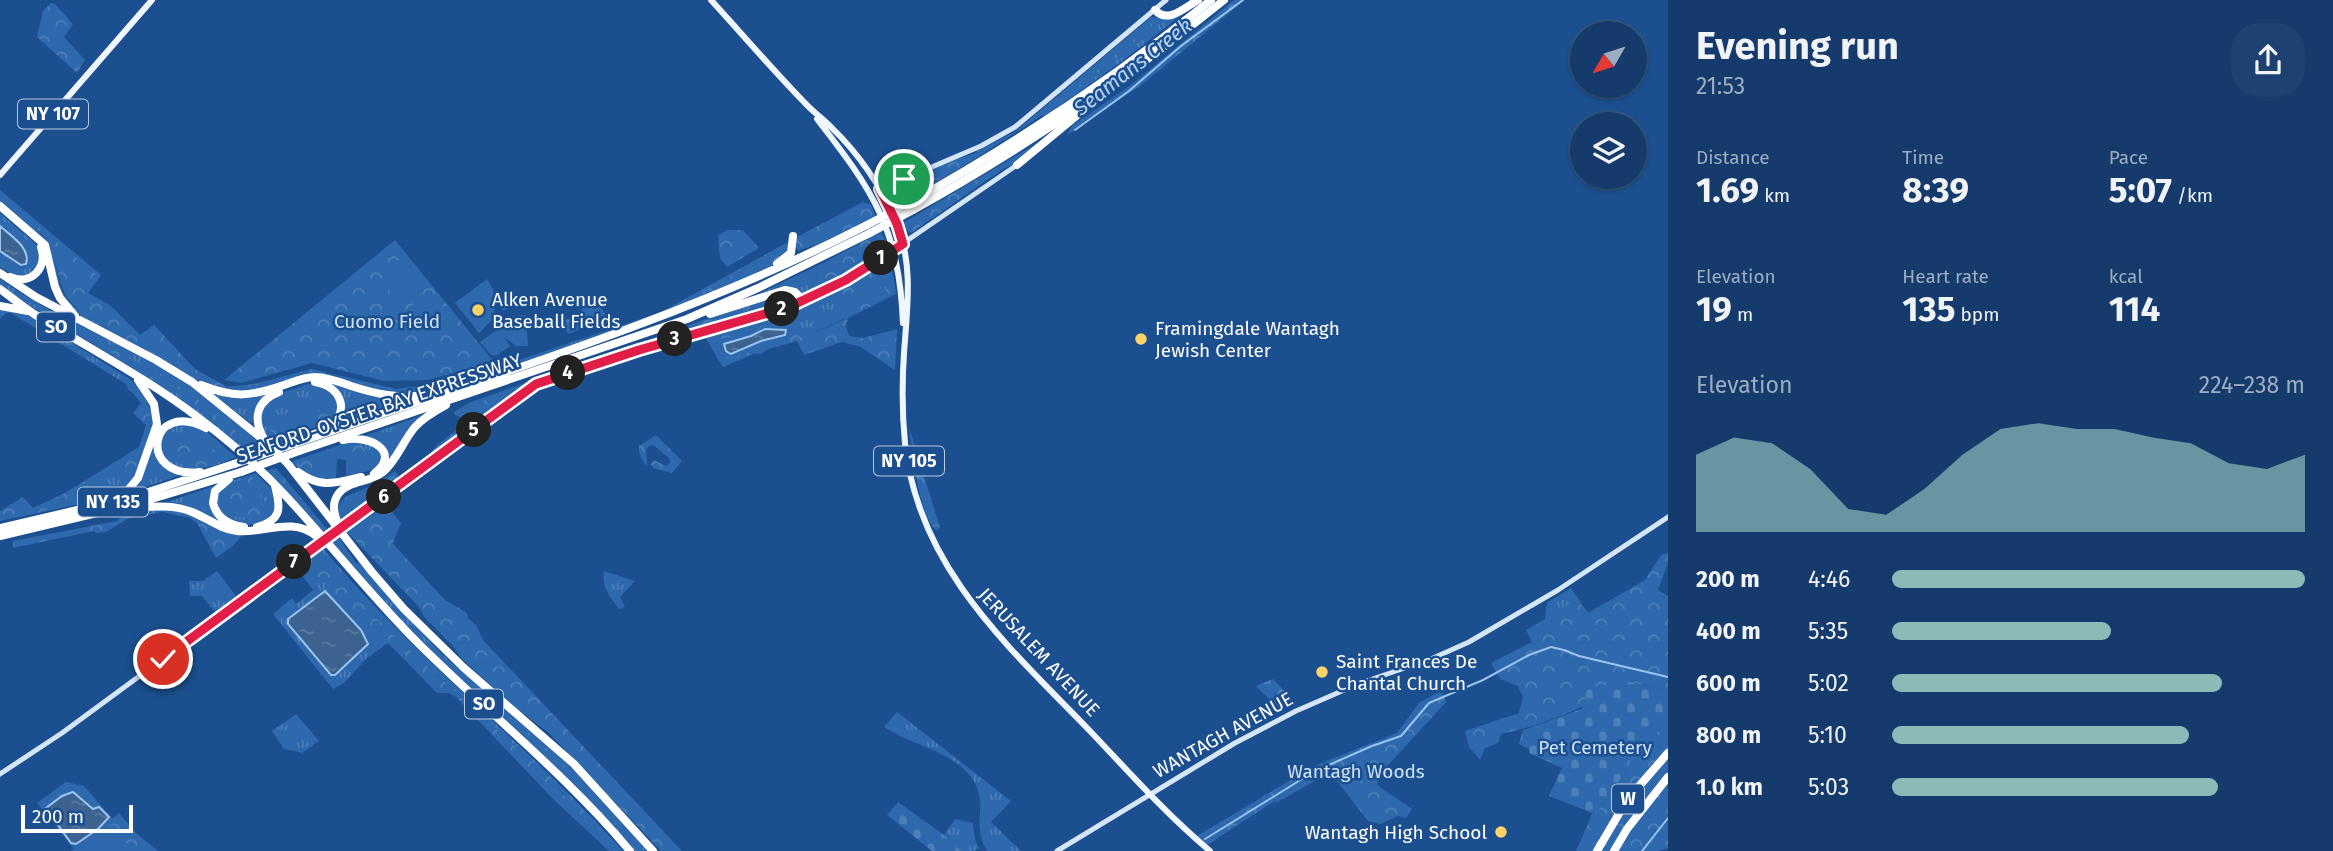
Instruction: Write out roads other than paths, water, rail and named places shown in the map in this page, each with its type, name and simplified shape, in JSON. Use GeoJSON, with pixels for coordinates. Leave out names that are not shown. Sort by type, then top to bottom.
{"type":"FeatureCollection","features":[{"type":"Feature","properties":{"kind":"highway"},"geometry":{"type":"LineString","coordinates":[[1155,10],[1162,16],[1168,16],[1198,0]]}},
{"type":"Feature","properties":{"kind":"highway","name":"SEAFORD-OYSTER BAY EXPRESSWAY"},"geometry":{"type":"LineString","coordinates":[[911,207],[1066,107],[1146,51],[1211,0]]}},
{"type":"Feature","properties":{"kind":"highway","name":"SEAFORD-OYSTER BAY EXPRESSWAY"},"geometry":{"type":"LineString","coordinates":[[0,528],[153,491],[234,464],[297,448],[687,318],[758,288],[1014,151],[1124,77],[1224,0]]}},
{"type":"Feature","properties":{"kind":"highway"},"geometry":{"type":"LineString","coordinates":[[1017,164],[1124,77]]}},
{"type":"Feature","properties":{"kind":"highway"},"geometry":{"type":"LineString","coordinates":[[0,208],[38,242],[43,255],[41,268],[28,278],[17,279],[0,273]]}},
{"type":"Feature","properties":{"kind":"highway"},"geometry":{"type":"LineString","coordinates":[[0,208],[45,245],[60,298],[77,318]]}},
{"type":"Feature","properties":{"kind":"highway","name":"SEAFORD-OYSTER BAY EXPRESSWAY"},"geometry":{"type":"LineString","coordinates":[[467,390],[722,293],[868,229]]}},
{"type":"Feature","properties":{"kind":"highway"},"geometry":{"type":"LineString","coordinates":[[722,293],[788,257],[793,248],[793,236]]}},
{"type":"Feature","properties":{"kind":"highway","name":"SO"},"geometry":{"type":"LineString","coordinates":[[0,273],[36,297],[192,382],[266,442],[288,464],[372,572],[436,642],[573,764],[653,851]]}},
{"type":"Feature","properties":{"kind":"highway","name":"SO"},"geometry":{"type":"LineString","coordinates":[[0,289],[30,312],[184,407],[220,435],[274,484],[412,637],[579,793],[630,851]]}},
{"type":"Feature","properties":{"kind":"highway"},"geometry":{"type":"LineString","coordinates":[[687,318],[700,317],[785,290],[794,292],[804,301]]}},
{"type":"Feature","properties":{"kind":"highway"},"geometry":{"type":"LineString","coordinates":[[0,306],[30,312]]}},
{"type":"Feature","properties":{"kind":"highway"},"geometry":{"type":"LineString","coordinates":[[100,505],[125,492],[136,482],[157,424],[153,400],[131,372]]}},
{"type":"Feature","properties":{"kind":"highway"},"geometry":{"type":"LineString","coordinates":[[192,382],[214,391],[235,395],[262,393],[314,377],[393,397],[467,390]]}},
{"type":"Feature","properties":{"kind":"highway"},"geometry":{"type":"LineString","coordinates":[[266,442],[257,420],[258,410],[264,400],[307,382],[328,385],[339,396],[341,404],[338,417],[329,428],[297,448]]}},
{"type":"Feature","properties":{"kind":"highway"},"geometry":{"type":"LineString","coordinates":[[344,536],[334,512],[334,502],[339,493],[351,485],[379,476],[391,464],[421,421],[467,390]]}},
{"type":"Feature","properties":{"kind":"highway"},"geometry":{"type":"LineString","coordinates":[[220,435],[197,424],[178,420],[161,431],[156,447],[161,460],[176,470],[192,473],[223,468]]}},
{"type":"Feature","properties":{"kind":"highway"},"geometry":{"type":"LineString","coordinates":[[288,464],[310,481],[325,484],[375,473],[384,457],[374,441],[358,438],[297,448]]}},
{"type":"Feature","properties":{"kind":"highway","name":"SEAFORD-OYSTER BAY EXPRESSWAY"},"geometry":{"type":"LineString","coordinates":[[0,536],[110,511],[242,472],[297,448]]}},
{"type":"Feature","properties":{"kind":"highway"},"geometry":{"type":"LineString","coordinates":[[242,472],[223,482],[213,497],[215,510],[230,523],[255,527],[273,519],[280,507],[274,484]]}},
{"type":"Feature","properties":{"kind":"highway"},"geometry":{"type":"LineString","coordinates":[[110,511],[160,506],[180,508],[222,527],[239,531],[301,527],[310,531],[337,556]]}},
{"type":"Feature","properties":{"kind":"highway","name":"W"},"geometry":{"type":"LineString","coordinates":[[1597,851],[1627,800],[1668,753]]}},
{"type":"Feature","properties":{"kind":"highway","name":"W"},"geometry":{"type":"LineString","coordinates":[[1614,851],[1627,829],[1668,777]]}},
{"type":"Feature","properties":{"kind":"main road","name":"NY 107"},"geometry":{"type":"LineString","coordinates":[[0,175],[152,0]]}},
{"type":"Feature","properties":{"kind":"main road","name":"JERUSALEM AVENUE"},"geometry":{"type":"LineString","coordinates":[[711,0],[805,104],[851,149],[880,189],[897,224],[903,244],[911,294],[904,353]]}},
{"type":"Feature","properties":{"kind":"main road"},"geometry":{"type":"LineString","coordinates":[[880,189],[981,146],[1015,127],[1166,0]]}},
{"type":"Feature","properties":{"kind":"main road","name":"JERUSALEM AVENUE"},"geometry":{"type":"LineString","coordinates":[[805,104],[864,181],[875,200],[894,250],[902,298],[904,353],[907,362],[903,410],[906,452],[919,505],[940,555],[983,618],[1181,827],[1210,851]]}},
{"type":"Feature","properties":{"kind":"main road"},"geometry":{"type":"LineString","coordinates":[[0,774],[71,726],[536,384],[804,301],[846,280],[894,250],[1017,164]]}},
{"type":"Feature","properties":{"kind":"main road","name":"WANTAGH AVENUE"},"geometry":{"type":"LineString","coordinates":[[1057,851],[1235,743],[1296,711],[1469,642],[1558,590],[1668,517]]}},
{"type":"Feature","properties":{"kind":"water"},"geometry":{"type":"Polygon","coordinates":[[[0,226],[23,248],[26,264],[21,265],[0,251],[0,226]]]}},
{"type":"Feature","properties":{"kind":"water"},"geometry":{"type":"Polygon","coordinates":[[[765,329],[786,330],[785,335],[761,341],[731,354],[726,351],[724,344],[765,329]]]}},
{"type":"Feature","properties":{"kind":"water"},"geometry":{"type":"Polygon","coordinates":[[[325,591],[361,630],[368,644],[335,675],[331,675],[288,624],[288,619],[325,591]]]}},
{"type":"Feature","properties":{"kind":"water"},"geometry":{"type":"Polygon","coordinates":[[[73,792],[93,809],[99,807],[109,817],[98,829],[76,844],[71,843],[46,808],[62,796],[73,792]]]}},
{"type":"Feature","properties":{"kind":"waterway","name":"Seamans Creek"},"geometry":{"type":"LineString","coordinates":[[1075,130],[1129,91],[1181,46],[1243,0]]}},
{"type":"Feature","properties":{"kind":"waterway"},"geometry":{"type":"LineString","coordinates":[[1205,839],[1315,771],[1401,736],[1429,703],[1551,647],[1668,677]]}},
{"type":"Feature","properties":{"kind":"waterway"},"geometry":{"type":"LineString","coordinates":[[1642,851],[1668,818]]}},
{"type":"Feature","properties":{"kind":"place","name":"Alken Avenue Baseball Fields"},"geometry":{"type":"Point","coordinates":[478,310]}},
{"type":"Feature","properties":{"kind":"place","name":"Framingdale Wantagh Jewish Center"},"geometry":{"type":"Point","coordinates":[1141,339]}},
{"type":"Feature","properties":{"kind":"place","name":"Saint Frances De Chantal Church"},"geometry":{"type":"Point","coordinates":[1322,672]}},
{"type":"Feature","properties":{"kind":"place","name":"Wantagh High School"},"geometry":{"type":"Point","coordinates":[1501,832]}},
{"type":"Feature","properties":{"kind":"park label","name":"Cuomo Field"},"geometry":{"type":"Point","coordinates":[387,321]}},
{"type":"Feature","properties":{"kind":"park label","name":"Pet Cemetery"},"geometry":{"type":"Point","coordinates":[1595,747]}},
{"type":"Feature","properties":{"kind":"park label","name":"Wantagh Woods"},"geometry":{"type":"Point","coordinates":[1356,771]}}]}
